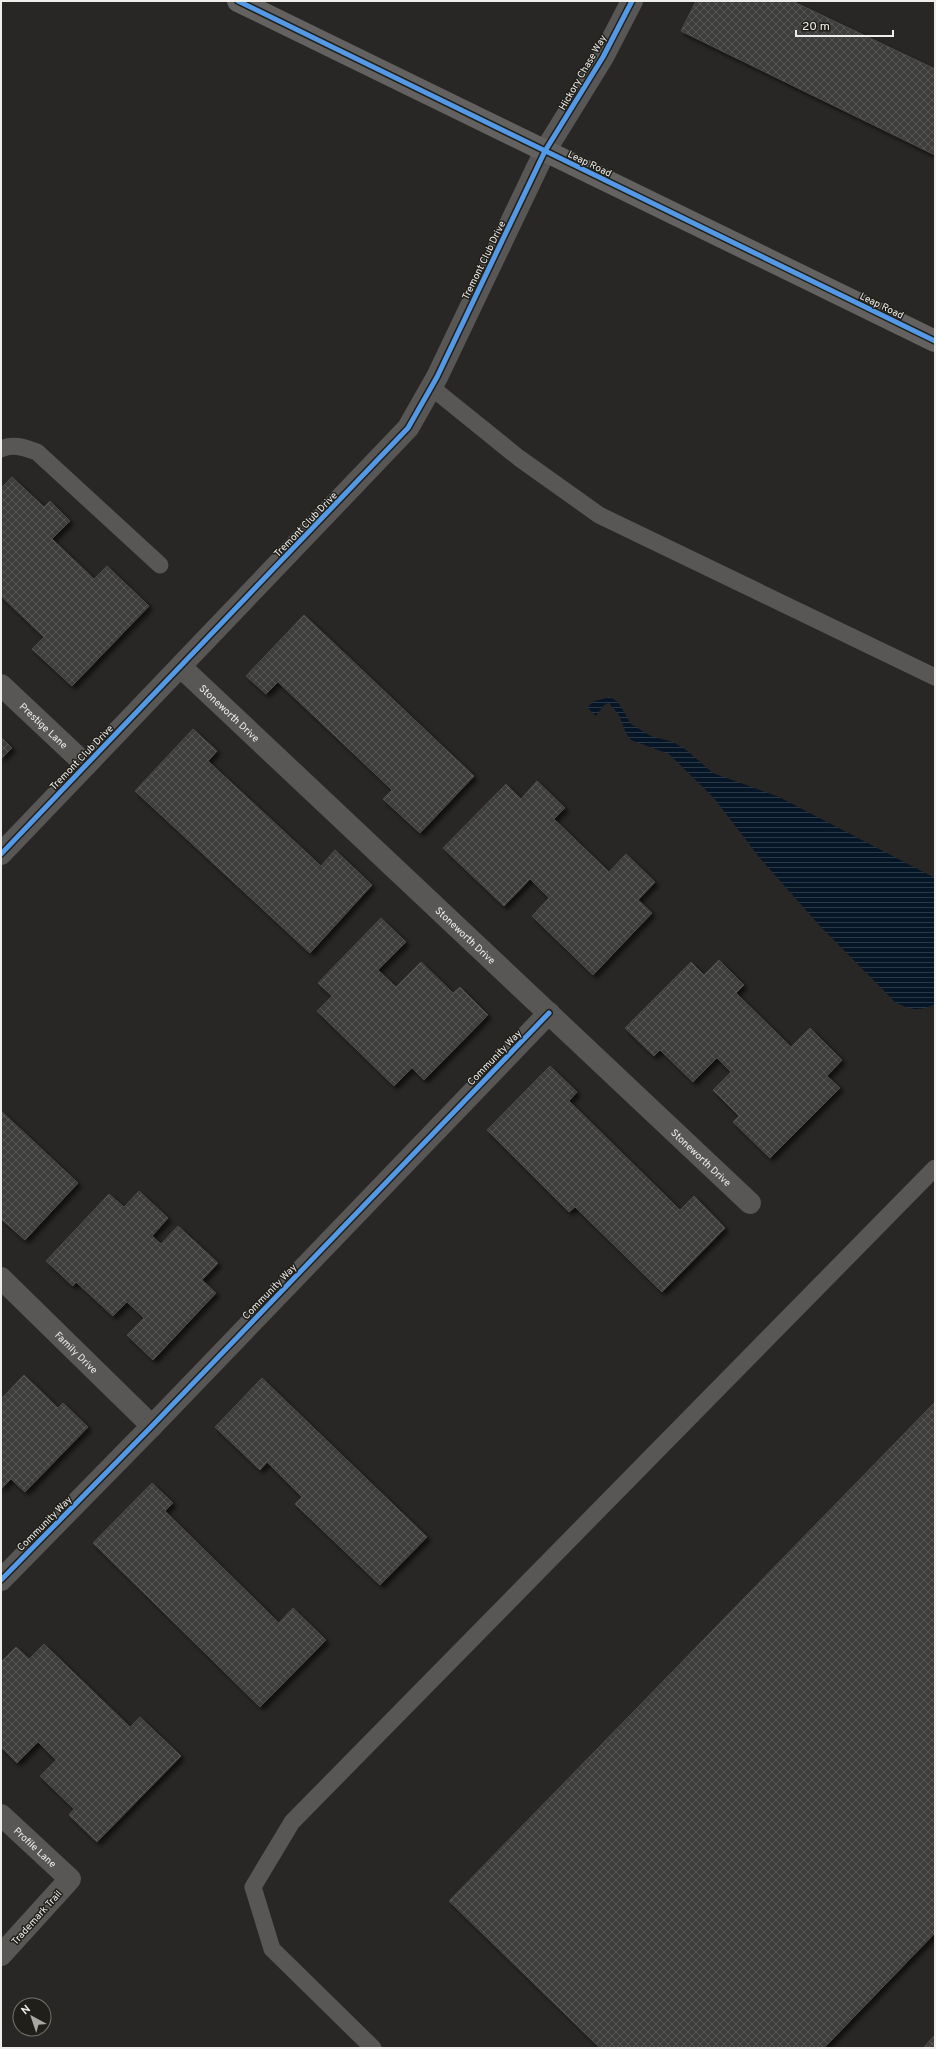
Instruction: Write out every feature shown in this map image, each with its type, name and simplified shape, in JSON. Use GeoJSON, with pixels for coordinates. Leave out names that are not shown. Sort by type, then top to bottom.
{"type":"FeatureCollection","features":[{"type":"Feature","properties":{"kind":"street","name":"Leap Road"},"geometry":{"type":"LineString","coordinates":[[238,1],[935,341]]}},
{"type":"Feature","properties":{"kind":"street","name":"Hickory Chase Way"},"geometry":{"type":"LineString","coordinates":[[545,151],[603,57],[632,1]]}},
{"type":"Feature","properties":{"kind":"street","name":"Tremont Club Drive"},"geometry":{"type":"LineString","coordinates":[[1,854],[408,428],[431,387],[545,151]]}},
{"type":"Feature","properties":{"kind":"street","name":"Stoneworth Drive"},"geometry":{"type":"LineString","coordinates":[[181,667],[750,1203]]}},
{"type":"Feature","properties":{"kind":"street","name":"Prestige Lane"},"geometry":{"type":"LineString","coordinates":[[1,685],[86,765]]}},
{"type":"Feature","properties":{"kind":"street","name":"Community Way"},"geometry":{"type":"LineString","coordinates":[[1,1580],[152,1426],[549,1013]]}},
{"type":"Feature","properties":{"kind":"street","name":"Family Drive"},"geometry":{"type":"LineString","coordinates":[[1,1278],[152,1426]]}},
{"type":"Feature","properties":{"kind":"street","name":"Profile Lane"},"geometry":{"type":"LineString","coordinates":[[1,1815],[70,1879]]}},
{"type":"Feature","properties":{"kind":"street","name":"Trademark Trail"},"geometry":{"type":"LineString","coordinates":[[1,1955],[70,1879]]}},
{"type":"Feature","properties":{"kind":"lane"},"geometry":{"type":"LineString","coordinates":[[431,387],[519,458],[599,515],[935,677]]}},
{"type":"Feature","properties":{"kind":"lane"},"geometry":{"type":"LineString","coordinates":[[1,449],[6,446],[20,446],[37,452],[160,565]]}},
{"type":"Feature","properties":{"kind":"lane"},"geometry":{"type":"LineString","coordinates":[[373,2048],[272,1949],[253,1887],[292,1822],[935,1168]]}},
{"type":"Feature","properties":{"kind":"water"},"geometry":{"type":"Polygon","coordinates":[[[610,697],[618,702],[631,724],[651,736],[673,742],[685,749],[713,773],[779,797],[935,878],[935,1004],[930,1007],[915,1009],[905,1007],[895,1002],[819,925],[759,857],[714,798],[669,754],[631,740],[626,733],[619,715],[609,703],[604,705],[596,716],[587,707],[595,701],[610,697]]]}},
{"type":"Feature","properties":{"kind":"building"},"geometry":{"type":"Polygon","coordinates":[[[696,1],[792,1],[935,69],[935,155],[681,31],[696,1]]]}},
{"type":"Feature","properties":{"kind":"building"},"geometry":{"type":"Polygon","coordinates":[[[12,477],[44,507],[50,501],[70,521],[52,539],[94,579],[107,566],[149,606],[72,686],[32,649],[44,637],[1,596],[1,488],[12,477]]]}},
{"type":"Feature","properties":{"kind":"building"},"geometry":{"type":"Polygon","coordinates":[[[304,615],[474,776],[420,833],[383,799],[392,790],[278,682],[266,694],[246,676],[304,615]]]}},
{"type":"Feature","properties":{"kind":"building"},"geometry":{"type":"Polygon","coordinates":[[[193,729],[217,751],[208,761],[321,866],[335,850],[372,885],[310,953],[135,791],[193,729]]]}},
{"type":"Feature","properties":{"kind":"building"},"geometry":{"type":"Polygon","coordinates":[[[1,737],[12,748],[1,759],[1,737]]]}},
{"type":"Feature","properties":{"kind":"building"},"geometry":{"type":"Polygon","coordinates":[[[537,781],[565,808],[554,819],[609,872],[626,854],[655,882],[638,900],[652,913],[593,975],[532,916],[549,898],[530,879],[504,906],[443,848],[506,784],[521,799],[537,781]]]}},
{"type":"Feature","properties":{"kind":"building"},"geometry":{"type":"Polygon","coordinates":[[[381,918],[406,942],[378,970],[396,987],[421,962],[453,993],[460,987],[488,1015],[424,1080],[412,1068],[394,1086],[317,1011],[332,996],[318,983],[381,918]]]}},
{"type":"Feature","properties":{"kind":"building"},"geometry":{"type":"Polygon","coordinates":[[[719,960],[744,985],[736,993],[791,1047],[810,1028],[842,1060],[827,1076],[840,1088],[770,1158],[733,1122],[739,1116],[713,1090],[731,1072],[717,1058],[693,1082],[660,1050],[654,1056],[625,1028],[691,962],[704,975],[719,960]]]}},
{"type":"Feature","properties":{"kind":"building"},"geometry":{"type":"Polygon","coordinates":[[[550,1066],[577,1092],[569,1101],[680,1210],[694,1196],[725,1228],[662,1292],[575,1207],[569,1212],[487,1130],[550,1066]]]}},
{"type":"Feature","properties":{"kind":"building"},"geometry":{"type":"Polygon","coordinates":[[[1,1111],[78,1183],[25,1240],[1,1219],[1,1204],[3,1203],[1,1201],[1,1111]]]}},
{"type":"Feature","properties":{"kind":"building"},"geometry":{"type":"Polygon","coordinates":[[[139,1191],[168,1218],[152,1236],[161,1244],[178,1226],[218,1263],[202,1280],[216,1293],[153,1360],[127,1335],[144,1318],[127,1302],[113,1316],[76,1282],[73,1286],[46,1261],[109,1194],[124,1207],[139,1191]]]}},
{"type":"Feature","properties":{"kind":"building"},"geometry":{"type":"Polygon","coordinates":[[[24,1375],[58,1408],[63,1403],[88,1427],[25,1492],[11,1479],[1,1489],[1,1399],[24,1375]]]}},
{"type":"Feature","properties":{"kind":"building"},"geometry":{"type":"Polygon","coordinates":[[[262,1378],[427,1537],[380,1585],[295,1504],[302,1497],[267,1462],[260,1470],[215,1427],[262,1378]]]}},
{"type":"Feature","properties":{"kind":"building"},"geometry":{"type":"Polygon","coordinates":[[[935,1402],[935,1933],[824,2048],[600,2048],[449,1901],[935,1402]]]}},
{"type":"Feature","properties":{"kind":"building"},"geometry":{"type":"Polygon","coordinates":[[[152,1483],[173,1503],[165,1511],[279,1623],[293,1608],[326,1640],[260,1707],[93,1543],[152,1483]]]}},
{"type":"Feature","properties":{"kind":"building"},"geometry":{"type":"Polygon","coordinates":[[[44,1644],[130,1727],[140,1717],[181,1756],[97,1842],[69,1815],[74,1809],[40,1776],[56,1760],[38,1742],[17,1763],[1,1747],[1,1662],[16,1647],[29,1659],[44,1644]]]}},
{"type":"Feature","properties":{"kind":"building"},"geometry":{"type":"Polygon","coordinates":[[[935,2035],[935,2048],[923,2048],[935,2035]]]}},
{"type":"Feature","properties":{"kind":"cycle path"},"geometry":{"type":"LineString","coordinates":[[238,1],[935,341]]}},
{"type":"Feature","properties":{"kind":"cycle path"},"geometry":{"type":"LineString","coordinates":[[1,854],[408,428],[437,377],[545,151],[603,57],[632,1]]}},
{"type":"Feature","properties":{"kind":"cycle path"},"geometry":{"type":"LineString","coordinates":[[1,1580],[152,1426],[549,1013]]}}]}
